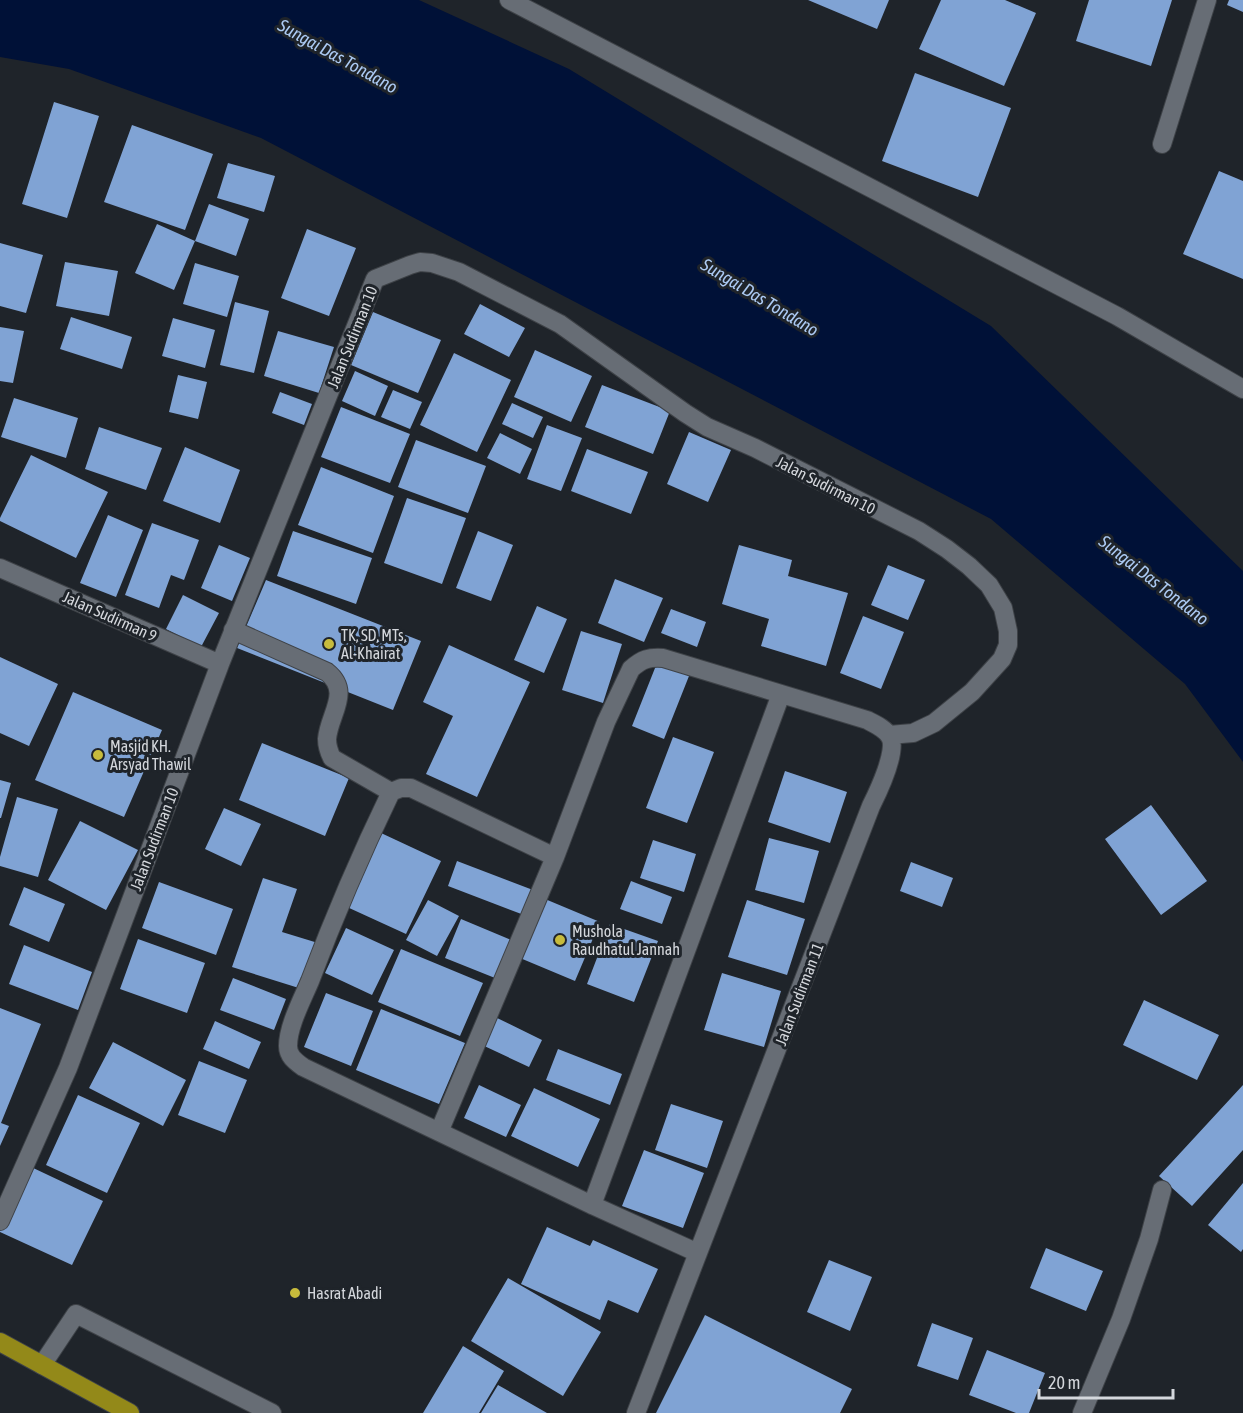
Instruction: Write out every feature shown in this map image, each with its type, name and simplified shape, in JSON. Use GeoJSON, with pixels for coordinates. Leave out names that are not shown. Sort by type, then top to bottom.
{"type":"FeatureCollection","features":[{"type":"Feature","properties":{"kind":"highway"},"geometry":{"type":"LineString","coordinates":[[0,1342],[130,1413]]}},
{"type":"Feature","properties":{"kind":"street"},"geometry":{"type":"LineString","coordinates":[[509,0],[1117,316],[1243,389]]}},
{"type":"Feature","properties":{"kind":"street"},"geometry":{"type":"LineString","coordinates":[[1162,144],[1207,0]]}},
{"type":"Feature","properties":{"kind":"street","name":"Jalan Sudirman 10"},"geometry":{"type":"LineString","coordinates":[[0,1221],[68,1068],[220,664],[375,279],[420,262],[432,263],[459,272],[560,324],[707,427],[755,448],[919,531],[969,566],[989,585],[1003,608],[1008,631],[1008,645],[1002,658],[972,692],[934,723],[913,733],[889,735]]}},
{"type":"Feature","properties":{"kind":"street","name":"Jalan Sudirman 9"},"geometry":{"type":"LineString","coordinates":[[0,568],[220,664]]}},
{"type":"Feature","properties":{"kind":"street"},"geometry":{"type":"LineString","coordinates":[[234,630],[327,672],[333,677],[338,684],[339,698],[327,738],[332,758],[391,792]]}},
{"type":"Feature","properties":{"kind":"street"},"geometry":{"type":"LineString","coordinates":[[439,1132],[555,857],[606,722],[632,669],[638,663],[650,657],[663,658],[867,720],[889,735]]}},
{"type":"Feature","properties":{"kind":"street"},"geometry":{"type":"LineString","coordinates":[[592,1205],[781,694]]}},
{"type":"Feature","properties":{"kind":"street","name":"Jalan Sudirman 11"},"geometry":{"type":"LineString","coordinates":[[636,1413],[880,787],[892,748],[889,735]]}},
{"type":"Feature","properties":{"kind":"street"},"geometry":{"type":"LineString","coordinates":[[555,857],[411,788],[400,788],[391,792],[324,943],[291,1029],[289,1054],[303,1066],[592,1205],[698,1253]]}},
{"type":"Feature","properties":{"kind":"street"},"geometry":{"type":"LineString","coordinates":[[1082,1413],[1121,1319],[1149,1239],[1162,1190]]}},
{"type":"Feature","properties":{"kind":"street"},"geometry":{"type":"LineString","coordinates":[[42,1365],[76,1314],[272,1413]]}},
{"type":"Feature","properties":{"kind":"water","name":"Sungai Das Tondano"},"geometry":{"type":"Polygon","coordinates":[[[0,0],[419,0],[569,69],[991,326],[1243,571],[1243,762],[1185,684],[991,519],[261,138],[69,69],[0,57],[0,0]]]}},
{"type":"Feature","properties":{"kind":"building"},"geometry":{"type":"Polygon","coordinates":[[[808,0],[889,0],[877,29],[808,0]]]}},
{"type":"Feature","properties":{"kind":"building"},"geometry":{"type":"Polygon","coordinates":[[[941,0],[1005,0],[1036,13],[1004,86],[919,49],[941,0]]]}},
{"type":"Feature","properties":{"kind":"building"},"geometry":{"type":"Polygon","coordinates":[[[1089,0],[1172,0],[1151,66],[1076,41],[1089,0]]]}},
{"type":"Feature","properties":{"kind":"building"},"geometry":{"type":"Polygon","coordinates":[[[1229,0],[1243,0],[1243,12],[1227,5],[1229,0]]]}},
{"type":"Feature","properties":{"kind":"building"},"geometry":{"type":"Polygon","coordinates":[[[915,73],[1011,108],[978,197],[882,161],[915,73]]]}},
{"type":"Feature","properties":{"kind":"building"},"geometry":{"type":"Polygon","coordinates":[[[54,102],[99,116],[67,218],[22,204],[54,102]]]}},
{"type":"Feature","properties":{"kind":"building"},"geometry":{"type":"Polygon","coordinates":[[[132,125],[213,154],[185,230],[104,202],[132,125]]]}},
{"type":"Feature","properties":{"kind":"building"},"geometry":{"type":"Polygon","coordinates":[[[228,163],[275,176],[264,212],[217,198],[228,163]]]}},
{"type":"Feature","properties":{"kind":"building"},"geometry":{"type":"Polygon","coordinates":[[[1219,171],[1243,181],[1243,279],[1183,254],[1219,171]]]}},
{"type":"Feature","properties":{"kind":"building"},"geometry":{"type":"Polygon","coordinates":[[[209,204],[249,219],[236,256],[195,241],[209,204]]]}},
{"type":"Feature","properties":{"kind":"building"},"geometry":{"type":"Polygon","coordinates":[[[157,224],[195,241],[174,290],[135,273],[157,224]]]}},
{"type":"Feature","properties":{"kind":"building"},"geometry":{"type":"Polygon","coordinates":[[[307,229],[356,248],[329,316],[281,298],[307,229]]]}},
{"type":"Feature","properties":{"kind":"building"},"geometry":{"type":"Polygon","coordinates":[[[0,243],[43,255],[26,313],[0,306],[0,243]]]}},
{"type":"Feature","properties":{"kind":"building"},"geometry":{"type":"Polygon","coordinates":[[[65,262],[118,271],[109,316],[56,306],[65,262]]]}},
{"type":"Feature","properties":{"kind":"building"},"geometry":{"type":"Polygon","coordinates":[[[195,263],[239,276],[227,317],[183,304],[195,263]]]}},
{"type":"Feature","properties":{"kind":"building"},"geometry":{"type":"Polygon","coordinates":[[[235,302],[269,311],[254,373],[220,365],[235,302]]]}},
{"type":"Feature","properties":{"kind":"building"},"geometry":{"type":"Polygon","coordinates":[[[480,304],[525,328],[509,357],[464,334],[480,304]]]}},
{"type":"Feature","properties":{"kind":"building"},"geometry":{"type":"Polygon","coordinates":[[[373,312],[441,340],[418,393],[351,365],[373,312]]]}},
{"type":"Feature","properties":{"kind":"building"},"geometry":{"type":"Polygon","coordinates":[[[71,317],[132,337],[122,369],[60,349],[71,317]]]}},
{"type":"Feature","properties":{"kind":"building"},"geometry":{"type":"Polygon","coordinates":[[[173,318],[215,330],[205,368],[162,356],[173,318]]]}},
{"type":"Feature","properties":{"kind":"building"},"geometry":{"type":"Polygon","coordinates":[[[0,327],[24,331],[13,383],[0,381],[0,327]]]}},
{"type":"Feature","properties":{"kind":"building"},"geometry":{"type":"Polygon","coordinates":[[[278,331],[334,347],[319,393],[264,376],[278,331]]]}},
{"type":"Feature","properties":{"kind":"building"},"geometry":{"type":"Polygon","coordinates":[[[535,350],[592,376],[571,422],[514,397],[535,350]]]}},
{"type":"Feature","properties":{"kind":"building"},"geometry":{"type":"Polygon","coordinates":[[[454,353],[511,380],[477,452],[420,425],[454,353]]]}},
{"type":"Feature","properties":{"kind":"building"},"geometry":{"type":"Polygon","coordinates":[[[355,371],[388,386],[375,416],[342,401],[355,371]]]}},
{"type":"Feature","properties":{"kind":"building"},"geometry":{"type":"Polygon","coordinates":[[[178,375],[207,382],[198,419],[169,412],[178,375]]]}},
{"type":"Feature","properties":{"kind":"building"},"geometry":{"type":"Polygon","coordinates":[[[602,385],[670,411],[653,454],[585,427],[602,385]]]}},
{"type":"Feature","properties":{"kind":"building"},"geometry":{"type":"Polygon","coordinates":[[[393,390],[422,402],[410,429],[381,417],[393,390]]]}},
{"type":"Feature","properties":{"kind":"building"},"geometry":{"type":"Polygon","coordinates":[[[280,392],[312,404],[304,425],[272,413],[280,392]]]}},
{"type":"Feature","properties":{"kind":"building"},"geometry":{"type":"Polygon","coordinates":[[[14,398],[78,418],[66,458],[1,437],[14,398]]]}},
{"type":"Feature","properties":{"kind":"building"},"geometry":{"type":"Polygon","coordinates":[[[512,403],[543,417],[533,438],[502,424],[512,403]]]}},
{"type":"Feature","properties":{"kind":"building"},"geometry":{"type":"Polygon","coordinates":[[[341,407],[410,434],[390,483],[321,457],[341,407]]]}},
{"type":"Feature","properties":{"kind":"building"},"geometry":{"type":"Polygon","coordinates":[[[547,425],[582,438],[561,491],[527,479],[547,425]]]}},
{"type":"Feature","properties":{"kind":"building"},"geometry":{"type":"Polygon","coordinates":[[[99,427],[162,448],[146,490],[85,469],[99,427]]]}},
{"type":"Feature","properties":{"kind":"building"},"geometry":{"type":"Polygon","coordinates":[[[689,432],[731,450],[708,502],[667,484],[689,432]]]}},
{"type":"Feature","properties":{"kind":"building"},"geometry":{"type":"Polygon","coordinates":[[[500,433],[532,449],[520,474],[487,458],[500,433]]]}},
{"type":"Feature","properties":{"kind":"building"},"geometry":{"type":"Polygon","coordinates":[[[416,440],[486,466],[468,513],[398,487],[416,440]]]}},
{"type":"Feature","properties":{"kind":"building"},"geometry":{"type":"Polygon","coordinates":[[[185,447],[240,470],[220,523],[163,501],[185,447]]]}},
{"type":"Feature","properties":{"kind":"building"},"geometry":{"type":"Polygon","coordinates":[[[587,449],[648,472],[631,514],[571,491],[587,449]]]}},
{"type":"Feature","properties":{"kind":"building"},"geometry":{"type":"Polygon","coordinates":[[[31,455],[108,492],[76,558],[0,521],[31,455]]]}},
{"type":"Feature","properties":{"kind":"building"},"geometry":{"type":"Polygon","coordinates":[[[321,467],[394,496],[373,553],[298,525],[321,467]]]}},
{"type":"Feature","properties":{"kind":"building"},"geometry":{"type":"Polygon","coordinates":[[[407,498],[466,518],[442,584],[384,563],[407,498]]]}},
{"type":"Feature","properties":{"kind":"building"},"geometry":{"type":"Polygon","coordinates":[[[108,515],[143,530],[116,597],[80,583],[108,515]]]}},
{"type":"Feature","properties":{"kind":"building"},"geometry":{"type":"Polygon","coordinates":[[[152,523],[199,540],[184,580],[171,575],[159,608],[125,595],[152,523]]]}},
{"type":"Feature","properties":{"kind":"building"},"geometry":{"type":"Polygon","coordinates":[[[293,531],[372,558],[356,604],[277,576],[293,531]]]}},
{"type":"Feature","properties":{"kind":"building"},"geometry":{"type":"Polygon","coordinates":[[[478,531],[513,545],[491,601],[456,588],[478,531]]]}},
{"type":"Feature","properties":{"kind":"building"},"geometry":{"type":"Polygon","coordinates":[[[219,545],[250,558],[232,601],[201,588],[219,545]]]}},
{"type":"Feature","properties":{"kind":"building"},"geometry":{"type":"Polygon","coordinates":[[[739,545],[792,560],[788,576],[848,593],[826,666],[761,646],[769,619],[722,604],[739,545]]]}},
{"type":"Feature","properties":{"kind":"building"},"geometry":{"type":"Polygon","coordinates":[[[888,565],[925,580],[908,620],[871,605],[888,565]]]}},
{"type":"Feature","properties":{"kind":"building"},"geometry":{"type":"Polygon","coordinates":[[[615,579],[663,598],[644,642],[598,623],[615,579]]]}},
{"type":"Feature","properties":{"kind":"building","name":"TK, SD, MTs, Al-Khairat"},"geometry":{"type":"Polygon","coordinates":[[[266,580],[421,641],[393,710],[237,648],[266,580]]]}},
{"type":"Feature","properties":{"kind":"building"},"geometry":{"type":"Polygon","coordinates":[[[183,595],[219,613],[201,647],[166,629],[183,595]]]}},
{"type":"Feature","properties":{"kind":"building"},"geometry":{"type":"Polygon","coordinates":[[[537,606],[567,619],[544,673],[514,660],[537,606]]]}},
{"type":"Feature","properties":{"kind":"building"},"geometry":{"type":"Polygon","coordinates":[[[671,609],[706,622],[697,647],[661,633],[671,609]]]}},
{"type":"Feature","properties":{"kind":"building"},"geometry":{"type":"Polygon","coordinates":[[[863,616],[904,632],[881,689],[840,673],[863,616]]]}},
{"type":"Feature","properties":{"kind":"building"},"geometry":{"type":"Polygon","coordinates":[[[581,631],[622,644],[603,703],[562,690],[581,631]]]}},
{"type":"Feature","properties":{"kind":"building"},"geometry":{"type":"Polygon","coordinates":[[[449,645],[530,682],[477,797],[426,774],[453,716],[423,702],[449,645]]]}},
{"type":"Feature","properties":{"kind":"building"},"geometry":{"type":"Polygon","coordinates":[[[0,657],[58,684],[29,746],[0,733],[0,657]]]}},
{"type":"Feature","properties":{"kind":"building"},"geometry":{"type":"Polygon","coordinates":[[[657,663],[689,676],[664,739],[632,726],[657,663]]]}},
{"type":"Feature","properties":{"kind":"building","name":"Masjid KH. Arsyad Thawil"},"geometry":{"type":"Polygon","coordinates":[[[73,692],[162,730],[124,817],[35,780],[73,692]]]}},
{"type":"Feature","properties":{"kind":"building"},"geometry":{"type":"Polygon","coordinates":[[[673,737],[714,752],[687,823],[646,808],[673,737]]]}},
{"type":"Feature","properties":{"kind":"building"},"geometry":{"type":"Polygon","coordinates":[[[262,743],[349,778],[325,836],[239,800],[262,743]]]}},
{"type":"Feature","properties":{"kind":"building"},"geometry":{"type":"Polygon","coordinates":[[[785,771],[847,792],[830,843],[768,822],[785,771]]]}},
{"type":"Feature","properties":{"kind":"building"},"geometry":{"type":"Polygon","coordinates":[[[0,780],[11,783],[1,818],[0,818],[0,780]]]}},
{"type":"Feature","properties":{"kind":"building"},"geometry":{"type":"Polygon","coordinates":[[[17,797],[58,809],[38,877],[0,866],[0,857],[17,797]]]}},
{"type":"Feature","properties":{"kind":"building"},"geometry":{"type":"Polygon","coordinates":[[[1151,805],[1207,881],[1161,915],[1105,839],[1151,805]]]}},
{"type":"Feature","properties":{"kind":"building"},"geometry":{"type":"Polygon","coordinates":[[[224,808],[261,824],[241,866],[205,849],[224,808]]]}},
{"type":"Feature","properties":{"kind":"building"},"geometry":{"type":"Polygon","coordinates":[[[80,821],[138,850],[106,910],[48,880],[80,821]]]}},
{"type":"Feature","properties":{"kind":"building"},"geometry":{"type":"Polygon","coordinates":[[[381,833],[441,861],[406,934],[347,907],[381,833]]]}},
{"type":"Feature","properties":{"kind":"building"},"geometry":{"type":"Polygon","coordinates":[[[769,838],[819,851],[804,903],[755,890],[769,838]]]}},
{"type":"Feature","properties":{"kind":"building"},"geometry":{"type":"Polygon","coordinates":[[[653,840],[696,854],[684,892],[640,878],[653,840]]]}},
{"type":"Feature","properties":{"kind":"building"},"geometry":{"type":"Polygon","coordinates":[[[457,861],[533,890],[524,915],[448,886],[457,861]]]}},
{"type":"Feature","properties":{"kind":"building"},"geometry":{"type":"Polygon","coordinates":[[[911,862],[953,878],[942,907],[900,891],[911,862]]]}},
{"type":"Feature","properties":{"kind":"building"},"geometry":{"type":"Polygon","coordinates":[[[263,878],[297,889],[282,932],[318,943],[302,989],[232,967],[263,878]]]}},
{"type":"Feature","properties":{"kind":"building"},"geometry":{"type":"Polygon","coordinates":[[[631,881],[672,897],[662,924],[620,909],[631,881]]]}},
{"type":"Feature","properties":{"kind":"building"},"geometry":{"type":"Polygon","coordinates":[[[159,882],[233,909],[216,955],[142,928],[159,882]]]}},
{"type":"Feature","properties":{"kind":"building"},"geometry":{"type":"Polygon","coordinates":[[[24,887],[65,904],[49,942],[9,925],[24,887]]]}},
{"type":"Feature","properties":{"kind":"building","name":"Mushola Raudhatul Jannah"},"geometry":{"type":"Polygon","coordinates":[[[545,899],[600,922],[575,981],[520,958],[545,899]]]}},
{"type":"Feature","properties":{"kind":"building"},"geometry":{"type":"Polygon","coordinates":[[[428,900],[459,916],[437,956],[406,940],[428,900]]]}},
{"type":"Feature","properties":{"kind":"building"},"geometry":{"type":"Polygon","coordinates":[[[747,900],[805,919],[787,975],[728,957],[747,900]]]}},
{"type":"Feature","properties":{"kind":"building"},"geometry":{"type":"Polygon","coordinates":[[[461,919],[511,940],[495,978],[445,958],[461,919]]]}},
{"type":"Feature","properties":{"kind":"building"},"geometry":{"type":"Polygon","coordinates":[[[610,924],[658,941],[634,1002],[587,984],[610,924]]]}},
{"type":"Feature","properties":{"kind":"building"},"geometry":{"type":"Polygon","coordinates":[[[346,928],[394,950],[372,995],[325,973],[346,928]]]}},
{"type":"Feature","properties":{"kind":"building"},"geometry":{"type":"Polygon","coordinates":[[[138,939],[205,963],[187,1013],[120,989],[138,939]]]}},
{"type":"Feature","properties":{"kind":"building"},"geometry":{"type":"Polygon","coordinates":[[[24,945],[92,972],[78,1010],[9,984],[24,945]]]}},
{"type":"Feature","properties":{"kind":"building"},"geometry":{"type":"Polygon","coordinates":[[[401,949],[483,983],[460,1036],[378,1002],[401,949]]]}},
{"type":"Feature","properties":{"kind":"building"},"geometry":{"type":"Polygon","coordinates":[[[722,973],[781,991],[764,1047],[704,1030],[722,973]]]}},
{"type":"Feature","properties":{"kind":"building"},"geometry":{"type":"Polygon","coordinates":[[[233,978],[286,999],[274,1030],[220,1010],[233,978]]]}},
{"type":"Feature","properties":{"kind":"building"},"geometry":{"type":"Polygon","coordinates":[[[326,993],[373,1011],[351,1066],[304,1047],[326,993]]]}},
{"type":"Feature","properties":{"kind":"building"},"geometry":{"type":"Polygon","coordinates":[[[1144,1000],[1219,1035],[1197,1080],[1123,1045],[1144,1000]]]}},
{"type":"Feature","properties":{"kind":"building"},"geometry":{"type":"Polygon","coordinates":[[[0,1008],[41,1024],[1,1123],[9,1126],[0,1146],[0,1008]]]}},
{"type":"Feature","properties":{"kind":"building"},"geometry":{"type":"Polygon","coordinates":[[[381,1009],[465,1043],[439,1104],[356,1070],[381,1009]]]}},
{"type":"Feature","properties":{"kind":"building"},"geometry":{"type":"Polygon","coordinates":[[[493,1016],[542,1040],[529,1067],[480,1044],[493,1016]]]}},
{"type":"Feature","properties":{"kind":"building"},"geometry":{"type":"Polygon","coordinates":[[[215,1021],[261,1042],[249,1069],[203,1049],[215,1021]]]}},
{"type":"Feature","properties":{"kind":"building"},"geometry":{"type":"Polygon","coordinates":[[[113,1042],[186,1080],[163,1126],[89,1088],[113,1042]]]}},
{"type":"Feature","properties":{"kind":"building"},"geometry":{"type":"Polygon","coordinates":[[[558,1049],[622,1074],[610,1105],[546,1080],[558,1049]]]}},
{"type":"Feature","properties":{"kind":"building"},"geometry":{"type":"Polygon","coordinates":[[[199,1061],[247,1080],[225,1133],[178,1115],[199,1061]]]}},
{"type":"Feature","properties":{"kind":"building"},"geometry":{"type":"Polygon","coordinates":[[[479,1085],[521,1105],[506,1137],[464,1118],[479,1085]]]}},
{"type":"Feature","properties":{"kind":"building"},"geometry":{"type":"Polygon","coordinates":[[[1243,1085],[1243,1150],[1192,1206],[1159,1176],[1243,1085]]]}},
{"type":"Feature","properties":{"kind":"building"},"geometry":{"type":"Polygon","coordinates":[[[534,1088],[600,1119],[578,1167],[511,1136],[534,1088]]]}},
{"type":"Feature","properties":{"kind":"building"},"geometry":{"type":"Polygon","coordinates":[[[78,1095],[140,1123],[107,1193],[46,1165],[78,1095]]]}},
{"type":"Feature","properties":{"kind":"building"},"geometry":{"type":"Polygon","coordinates":[[[671,1104],[723,1121],[707,1168],[655,1150],[671,1104]]]}},
{"type":"Feature","properties":{"kind":"building"},"geometry":{"type":"Polygon","coordinates":[[[644,1150],[704,1173],[683,1228],[622,1206],[644,1150]]]}},
{"type":"Feature","properties":{"kind":"building"},"geometry":{"type":"Polygon","coordinates":[[[29,1166],[103,1201],[72,1265],[0,1232],[0,1226],[29,1166]]]}},
{"type":"Feature","properties":{"kind":"building"},"geometry":{"type":"Polygon","coordinates":[[[1243,1183],[1243,1249],[1241,1252],[1208,1225],[1243,1183]]]}},
{"type":"Feature","properties":{"kind":"building"},"geometry":{"type":"Polygon","coordinates":[[[547,1227],[590,1246],[593,1240],[658,1269],[638,1313],[608,1300],[600,1320],[521,1284],[547,1227]]]}},
{"type":"Feature","properties":{"kind":"building"},"geometry":{"type":"Polygon","coordinates":[[[1046,1248],[1103,1271],[1086,1311],[1030,1288],[1046,1248]]]}},
{"type":"Feature","properties":{"kind":"building"},"geometry":{"type":"Polygon","coordinates":[[[829,1260],[872,1277],[850,1331],[807,1312],[829,1260]]]}},
{"type":"Feature","properties":{"kind":"building"},"geometry":{"type":"Polygon","coordinates":[[[508,1278],[601,1332],[563,1396],[471,1341],[508,1278]]]}},
{"type":"Feature","properties":{"kind":"building"},"geometry":{"type":"Polygon","coordinates":[[[705,1315],[852,1389],[840,1413],[656,1413],[705,1315]]]}},
{"type":"Feature","properties":{"kind":"building"},"geometry":{"type":"Polygon","coordinates":[[[932,1323],[973,1338],[958,1380],[917,1366],[932,1323]]]}},
{"type":"Feature","properties":{"kind":"building"},"geometry":{"type":"Polygon","coordinates":[[[463,1346],[504,1371],[479,1413],[423,1413],[463,1346]]]}},
{"type":"Feature","properties":{"kind":"building"},"geometry":{"type":"Polygon","coordinates":[[[987,1350],[1045,1373],[1029,1413],[1016,1413],[969,1395],[987,1350]]]}},
{"type":"Feature","properties":{"kind":"building"},"geometry":{"type":"Polygon","coordinates":[[[498,1385],[547,1413],[481,1413],[498,1385]]]}},
{"type":"Feature","properties":{"kind":"place","name":"TK, SD, MTs, Al-Khairat"},"geometry":{"type":"Point","coordinates":[329,644]}},
{"type":"Feature","properties":{"kind":"place","name":"Masjid KH. Arsyad Thawil"},"geometry":{"type":"Point","coordinates":[98,755]}},
{"type":"Feature","properties":{"kind":"place","name":"Mushola Raudhatul Jannah"},"geometry":{"type":"Point","coordinates":[560,940]}},
{"type":"Feature","properties":{"kind":"place","name":"Hasrat Abadi"},"geometry":{"type":"Point","coordinates":[295,1293]}}]}
